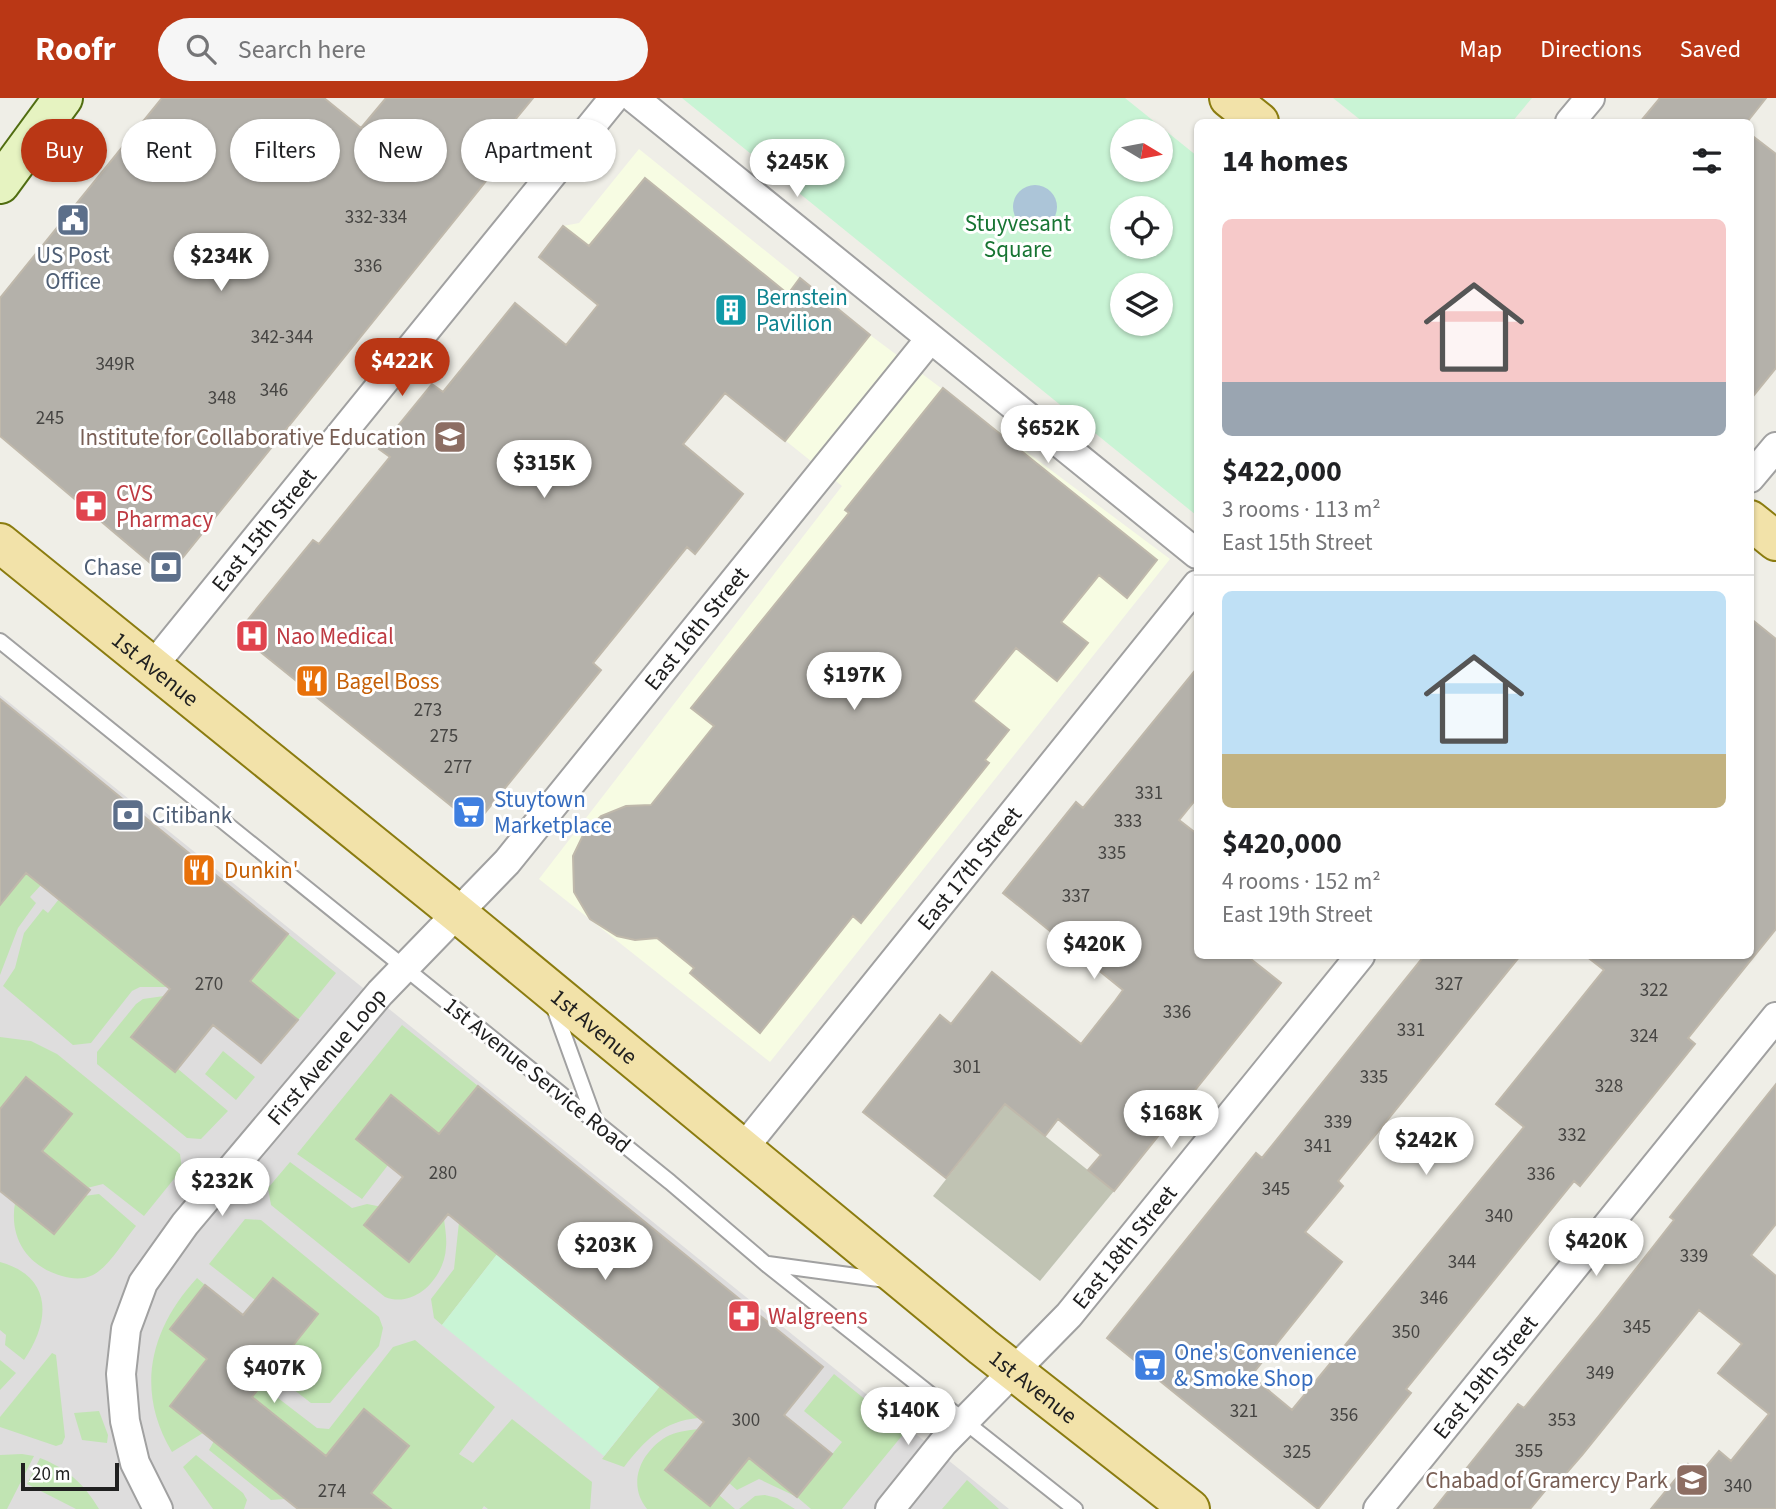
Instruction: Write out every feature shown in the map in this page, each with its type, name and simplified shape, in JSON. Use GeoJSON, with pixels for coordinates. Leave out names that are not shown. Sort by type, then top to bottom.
{"type":"FeatureCollection","features":[{"type":"Feature","properties":{"kind":"main road"},"geometry":{"type":"LineString","coordinates":[[0,184],[63,98]]}},
{"type":"Feature","properties":{"kind":"main road"},"geometry":{"type":"LineString","coordinates":[[1229,98],[1255,119]]}},
{"type":"Feature","properties":{"kind":"main road"},"geometry":{"type":"LineString","coordinates":[[1754,523],[1776,541]]}},
{"type":"Feature","properties":{"kind":"main road","name":"1st Avenue"},"geometry":{"type":"LineString","coordinates":[[0,543],[457,913],[904,1282],[1190,1509]]}},
{"type":"Feature","properties":{"kind":"street","name":"East 15th Street"},"geometry":{"type":"LineString","coordinates":[[152,667],[614,98]]}},
{"type":"Feature","properties":{"kind":"street"},"geometry":{"type":"LineString","coordinates":[[634,98],[1194,552]]}},
{"type":"Feature","properties":{"kind":"street"},"geometry":{"type":"LineString","coordinates":[[1572,119],[1590,98]]}},
{"type":"Feature","properties":{"kind":"street","name":"East 16th Street"},"geometry":{"type":"LineString","coordinates":[[457,913],[507,862],[929,338]]}},
{"type":"Feature","properties":{"kind":"street"},"geometry":{"type":"LineString","coordinates":[[1754,473],[1776,447]]}},
{"type":"Feature","properties":{"kind":"street","name":"East 17th Street"},"geometry":{"type":"LineString","coordinates":[[742,1150],[1194,589]]}},
{"type":"Feature","properties":{"kind":"street","name":"First Avenue Loop"},"geometry":{"type":"LineString","coordinates":[[158,1509],[135,1463],[125,1421],[121,1374],[126,1329],[143,1283],[185,1224],[404,967],[457,913]]}},
{"type":"Feature","properties":{"kind":"street","name":"East 18th Street"},"geometry":{"type":"LineString","coordinates":[[1015,1372],[1069,1315],[1358,959]]}},
{"type":"Feature","properties":{"kind":"street","name":"East 19th Street"},"geometry":{"type":"LineString","coordinates":[[1378,1509],[1776,1017]]}},
{"type":"Feature","properties":{"kind":"street"},"geometry":{"type":"LineString","coordinates":[[890,1509],[965,1420],[1015,1372]]}},
{"type":"Feature","properties":{"kind":"lane","name":"1st Avenue Service Road"},"geometry":{"type":"LineString","coordinates":[[0,641],[596,1122],[766,1264],[1075,1509]]}},
{"type":"Feature","properties":{"kind":"lane"},"geometry":{"type":"LineString","coordinates":[[547,987],[596,1122]]}},
{"type":"Feature","properties":{"kind":"lane"},"geometry":{"type":"LineString","coordinates":[[766,1264],[904,1282]]}},
{"type":"Feature","properties":{"kind":"shaded area"},"geometry":{"type":"Polygon","coordinates":[[[639,149],[870,335],[1170,559],[770,1062],[539,879],[842,486],[572,269],[564,277],[539,257],[563,226],[579,223],[612,182],[616,182],[616,177],[639,149]]]}},
{"type":"Feature","properties":{"kind":"shaded area"},"geometry":{"type":"Polygon","coordinates":[[[0,695],[948,1460],[1009,1509],[0,1509],[0,695]]]}},
{"type":"Feature","properties":{"kind":"shaded area"},"geometry":{"type":"Polygon","coordinates":[[[1005,1104],[1114,1191],[1040,1281],[933,1196],[1005,1104]]]}},
{"type":"Feature","properties":{"kind":"green space","name":"Stuyvesant Square"},"geometry":{"type":"Polygon","coordinates":[[[682,98],[1125,98],[1151,119],[1110,119],[1110,182],[1173,182],[1173,137],[1194,154],[1194,513],[682,98]]]}},
{"type":"Feature","properties":{"kind":"green space"},"geometry":{"type":"Polygon","coordinates":[[[1333,98],[1532,98],[1514,119],[1359,119],[1333,98]]]}},
{"type":"Feature","properties":{"kind":"green space"},"geometry":{"type":"Polygon","coordinates":[[[27,873],[41,885],[30,897],[36,903],[18,928],[0,975],[0,905],[27,873]]]}},
{"type":"Feature","properties":{"kind":"green space"},"geometry":{"type":"Polygon","coordinates":[[[59,899],[168,987],[140,987],[132,991],[91,1043],[73,1045],[3,986],[15,968],[24,933],[43,909],[48,913],[59,899]]]}},
{"type":"Feature","properties":{"kind":"green space"},"geometry":{"type":"Polygon","coordinates":[[[288,934],[336,973],[298,1020],[250,981],[288,934]]]}},
{"type":"Feature","properties":{"kind":"green space"},"geometry":{"type":"Polygon","coordinates":[[[164,996],[131,1037],[174,1072],[178,1069],[228,1111],[201,1139],[187,1138],[97,1064],[97,1052],[136,1004],[143,999],[164,996]]]}},
{"type":"Feature","properties":{"kind":"green space"},"geometry":{"type":"Polygon","coordinates":[[[402,1025],[478,1086],[439,1134],[391,1096],[356,1138],[388,1165],[362,1199],[297,1154],[402,1025]]]}},
{"type":"Feature","properties":{"kind":"green space"},"geometry":{"type":"Polygon","coordinates":[[[0,1037],[31,1041],[57,1054],[180,1154],[182,1169],[144,1216],[103,1184],[87,1188],[42,1151],[72,1114],[27,1077],[0,1109],[0,1037]]]}},
{"type":"Feature","properties":{"kind":"green space"},"geometry":{"type":"Polygon","coordinates":[[[223,1051],[255,1077],[236,1100],[205,1074],[223,1051]]]}},
{"type":"Feature","properties":{"kind":"green space"},"geometry":{"type":"Polygon","coordinates":[[[290,1162],[352,1208],[367,1204],[444,1219],[444,1258],[434,1279],[426,1288],[407,1298],[396,1300],[385,1297],[271,1205],[268,1188],[290,1162]]]}},
{"type":"Feature","properties":{"kind":"green space"},"geometry":{"type":"Polygon","coordinates":[[[99,1194],[136,1226],[105,1266],[89,1277],[74,1278],[50,1271],[30,1258],[18,1239],[15,1228],[15,1203],[54,1234],[84,1196],[99,1194]]]}},
{"type":"Feature","properties":{"kind":"green space"},"geometry":{"type":"Polygon","coordinates":[[[245,1219],[261,1220],[379,1317],[383,1328],[379,1346],[330,1403],[311,1403],[271,1372],[318,1314],[273,1278],[255,1300],[209,1264],[245,1219]]]}},
{"type":"Feature","properties":{"kind":"green space"},"geometry":{"type":"Polygon","coordinates":[[[459,1222],[498,1253],[442,1325],[434,1318],[431,1299],[454,1269],[459,1222]]]}},
{"type":"Feature","properties":{"kind":"green space"},"geometry":{"type":"Polygon","coordinates":[[[498,1253],[660,1386],[604,1456],[442,1325],[498,1253]]]}},
{"type":"Feature","properties":{"kind":"green space"},"geometry":{"type":"Polygon","coordinates":[[[0,1262],[18,1269],[30,1278],[42,1302],[39,1331],[24,1360],[5,1345],[6,1335],[0,1330],[0,1262]]]}},
{"type":"Feature","properties":{"kind":"green space"},"geometry":{"type":"Polygon","coordinates":[[[197,1278],[205,1285],[170,1329],[207,1359],[170,1406],[203,1433],[172,1452],[154,1406],[151,1383],[153,1361],[168,1318],[197,1278]]]}},
{"type":"Feature","properties":{"kind":"green space"},"geometry":{"type":"Polygon","coordinates":[[[415,1340],[495,1407],[459,1454],[473,1463],[512,1419],[592,1482],[590,1509],[488,1509],[484,1506],[482,1509],[391,1509],[371,1493],[409,1446],[365,1409],[326,1456],[252,1397],[261,1385],[317,1428],[329,1429],[393,1347],[415,1340]]]}},
{"type":"Feature","properties":{"kind":"green space"},"geometry":{"type":"Polygon","coordinates":[[[52,1353],[56,1355],[65,1437],[62,1444],[56,1446],[0,1427],[0,1417],[52,1353]]]}},
{"type":"Feature","properties":{"kind":"green space"},"geometry":{"type":"Polygon","coordinates":[[[0,1360],[16,1373],[0,1390],[0,1360]]]}},
{"type":"Feature","properties":{"kind":"green space"},"geometry":{"type":"Polygon","coordinates":[[[834,1374],[905,1432],[842,1509],[811,1509],[797,1497],[842,1442],[804,1411],[834,1374]]]}},
{"type":"Feature","properties":{"kind":"green space"},"geometry":{"type":"Polygon","coordinates":[[[660,1386],[699,1418],[665,1428],[647,1440],[624,1467],[602,1459],[660,1386]]]}},
{"type":"Feature","properties":{"kind":"green space"},"geometry":{"type":"Polygon","coordinates":[[[99,1411],[108,1435],[107,1443],[82,1440],[74,1413],[99,1411]]]}},
{"type":"Feature","properties":{"kind":"green space"},"geometry":{"type":"Polygon","coordinates":[[[699,1429],[665,1470],[710,1506],[719,1495],[735,1509],[647,1509],[641,1499],[637,1479],[643,1460],[649,1451],[666,1437],[699,1429]]]}},
{"type":"Feature","properties":{"kind":"green space"},"geometry":{"type":"Polygon","coordinates":[[[214,1441],[285,1499],[271,1500],[209,1450],[214,1441]]]}},
{"type":"Feature","properties":{"kind":"green space"},"geometry":{"type":"Polygon","coordinates":[[[0,1455],[34,1456],[7,1509],[0,1509],[0,1455]]]}},
{"type":"Feature","properties":{"kind":"green space"},"geometry":{"type":"Polygon","coordinates":[[[196,1455],[243,1493],[247,1500],[244,1509],[213,1509],[183,1467],[196,1455]]]}},
{"type":"Feature","properties":{"kind":"green space"},"geometry":{"type":"Polygon","coordinates":[[[40,1458],[74,1478],[99,1509],[76,1509],[27,1484],[40,1458]]]}},
{"type":"Feature","properties":{"kind":"green space"},"geometry":{"type":"Polygon","coordinates":[[[749,1458],[797,1497],[759,1479],[737,1490],[729,1483],[749,1458]]]}},
{"type":"Feature","properties":{"kind":"green space"},"geometry":{"type":"Polygon","coordinates":[[[967,1480],[999,1509],[942,1509],[967,1480]]]}},
{"type":"Feature","properties":{"kind":"green space"},"geometry":{"type":"Polygon","coordinates":[[[755,1496],[777,1498],[795,1509],[739,1509],[755,1496]]]}},
{"type":"Feature","properties":{"kind":"water"},"geometry":{"type":"Polygon","coordinates":[[[1035,185],[1050,192],[1057,207],[1050,222],[1035,229],[1020,222],[1013,207],[1020,192],[1035,185]]]}},
{"type":"Feature","properties":{"kind":"building"},"geometry":{"type":"Polygon","coordinates":[[[162,98],[324,98],[354,122],[354,182],[447,182],[447,119],[368,119],[386,98],[533,98],[516,119],[461,119],[461,182],[485,182],[167,577],[0,436],[0,298],[94,182],[107,182],[107,166],[121,149],[121,182],[216,182],[216,119],[145,119],[162,98]]]}},
{"type":"Feature","properties":{"kind":"building"},"geometry":{"type":"Polygon","coordinates":[[[1660,98],[1766,98],[1749,119],[1642,119],[1660,98]]]}},
{"type":"Feature","properties":{"kind":"building"},"geometry":{"type":"Polygon","coordinates":[[[1754,137],[1776,154],[1776,368],[1754,395],[1754,137]]]}},
{"type":"Feature","properties":{"kind":"building"},"geometry":{"type":"Polygon","coordinates":[[[645,178],[788,294],[800,278],[870,335],[785,441],[725,393],[683,444],[743,494],[695,554],[687,547],[593,663],[601,670],[475,825],[237,633],[313,540],[319,544],[390,457],[379,449],[432,384],[443,392],[515,303],[566,345],[598,305],[539,257],[563,226],[589,246],[645,178]]]}},
{"type":"Feature","properties":{"kind":"building"},"geometry":{"type":"Polygon","coordinates":[[[943,388],[1157,560],[1127,598],[1099,575],[1061,622],[1088,643],[1057,681],[1016,648],[973,701],[1009,730],[985,760],[989,763],[861,923],[853,916],[760,1033],[690,973],[694,968],[657,938],[635,940],[617,936],[590,919],[574,892],[573,856],[585,831],[601,816],[626,806],[651,805],[714,726],[691,708],[849,513],[845,510],[943,388]]]}},
{"type":"Feature","properties":{"kind":"building"},"geometry":{"type":"Polygon","coordinates":[[[1754,621],[1776,639],[1776,929],[1754,956],[1754,621]]]}},
{"type":"Feature","properties":{"kind":"building"},"geometry":{"type":"Polygon","coordinates":[[[1194,672],[1194,802],[1179,820],[1194,832],[1194,959],[1251,959],[1281,983],[1114,1191],[1088,1170],[1101,1155],[1058,1119],[1045,1136],[1005,1104],[946,1178],[863,1112],[940,1015],[951,1024],[992,972],[1081,1044],[1123,990],[1003,893],[1076,802],[1083,808],[1194,672]]]}},
{"type":"Feature","properties":{"kind":"building"},"geometry":{"type":"Polygon","coordinates":[[[0,699],[288,934],[250,981],[298,1020],[261,1063],[213,1025],[175,1072],[131,1037],[170,989],[26,873],[0,905],[0,699]]]}},
{"type":"Feature","properties":{"kind":"building"},"geometry":{"type":"Polygon","coordinates":[[[1422,959],[1518,959],[1338,1181],[1343,1186],[1305,1232],[1342,1262],[1251,1376],[1292,1410],[1524,1127],[1496,1104],[1604,970],[1590,959],[1752,959],[1688,1038],[1695,1044],[1580,1186],[1574,1181],[1406,1389],[1411,1393],[1318,1509],[1107,1338],[1256,1153],[1262,1158],[1422,959]]]}},
{"type":"Feature","properties":{"kind":"building"},"geometry":{"type":"Polygon","coordinates":[[[26,1077],[72,1114],[42,1151],[90,1190],[54,1234],[0,1191],[0,1109],[26,1077]]]}},
{"type":"Feature","properties":{"kind":"building"},"geometry":{"type":"Polygon","coordinates":[[[1776,1084],[1776,1224],[1751,1255],[1776,1276],[1776,1509],[1651,1509],[1688,1464],[1700,1474],[1719,1451],[1731,1461],[1769,1414],[1718,1373],[1742,1344],[1699,1310],[1582,1455],[1557,1484],[1553,1481],[1530,1509],[1434,1509],[1518,1404],[1524,1408],[1599,1316],[1674,1220],[1670,1217],[1776,1084]]]}},
{"type":"Feature","properties":{"kind":"building"},"geometry":{"type":"Polygon","coordinates":[[[478,1086],[823,1367],[784,1415],[832,1454],[797,1497],[749,1458],[710,1506],[665,1470],[704,1422],[448,1214],[409,1262],[364,1225],[403,1177],[356,1139],[391,1095],[439,1134],[478,1086]]]}},
{"type":"Feature","properties":{"kind":"building"},"geometry":{"type":"Polygon","coordinates":[[[273,1278],[318,1314],[252,1397],[326,1456],[364,1409],[409,1446],[371,1493],[391,1509],[298,1509],[170,1406],[207,1359],[170,1329],[205,1285],[243,1315],[273,1278]]]}},
{"type":"Feature","properties":{"kind":"place","name":"US Post Office"},"geometry":{"type":"Point","coordinates":[73,220]}},
{"type":"Feature","properties":{"kind":"place","name":"Bernstein Pavilion"},"geometry":{"type":"Point","coordinates":[731,310]}},
{"type":"Feature","properties":{"kind":"place","name":"Institute for Collaborative Education"},"geometry":{"type":"Point","coordinates":[450,437]}},
{"type":"Feature","properties":{"kind":"place","name":"CVS Pharmacy"},"geometry":{"type":"Point","coordinates":[91,506]}},
{"type":"Feature","properties":{"kind":"place","name":"Chase"},"geometry":{"type":"Point","coordinates":[166,567]}},
{"type":"Feature","properties":{"kind":"place","name":"Nao Medical"},"geometry":{"type":"Point","coordinates":[252,636]}},
{"type":"Feature","properties":{"kind":"place","name":"Bagel Boss"},"geometry":{"type":"Point","coordinates":[312,681]}},
{"type":"Feature","properties":{"kind":"place","name":"Stuytown Marketplace"},"geometry":{"type":"Point","coordinates":[469,812]}},
{"type":"Feature","properties":{"kind":"place","name":"Citibank"},"geometry":{"type":"Point","coordinates":[128,815]}},
{"type":"Feature","properties":{"kind":"place","name":"Dunkin'"},"geometry":{"type":"Point","coordinates":[199,870]}},
{"type":"Feature","properties":{"kind":"place","name":"Walgreens"},"geometry":{"type":"Point","coordinates":[744,1316]}},
{"type":"Feature","properties":{"kind":"place","name":"One's Convenience & Smoke Shop"},"geometry":{"type":"Point","coordinates":[1150,1365]}},
{"type":"Feature","properties":{"kind":"place","name":"Chabad of Gramercy Park"},"geometry":{"type":"Point","coordinates":[1692,1480]}}]}
